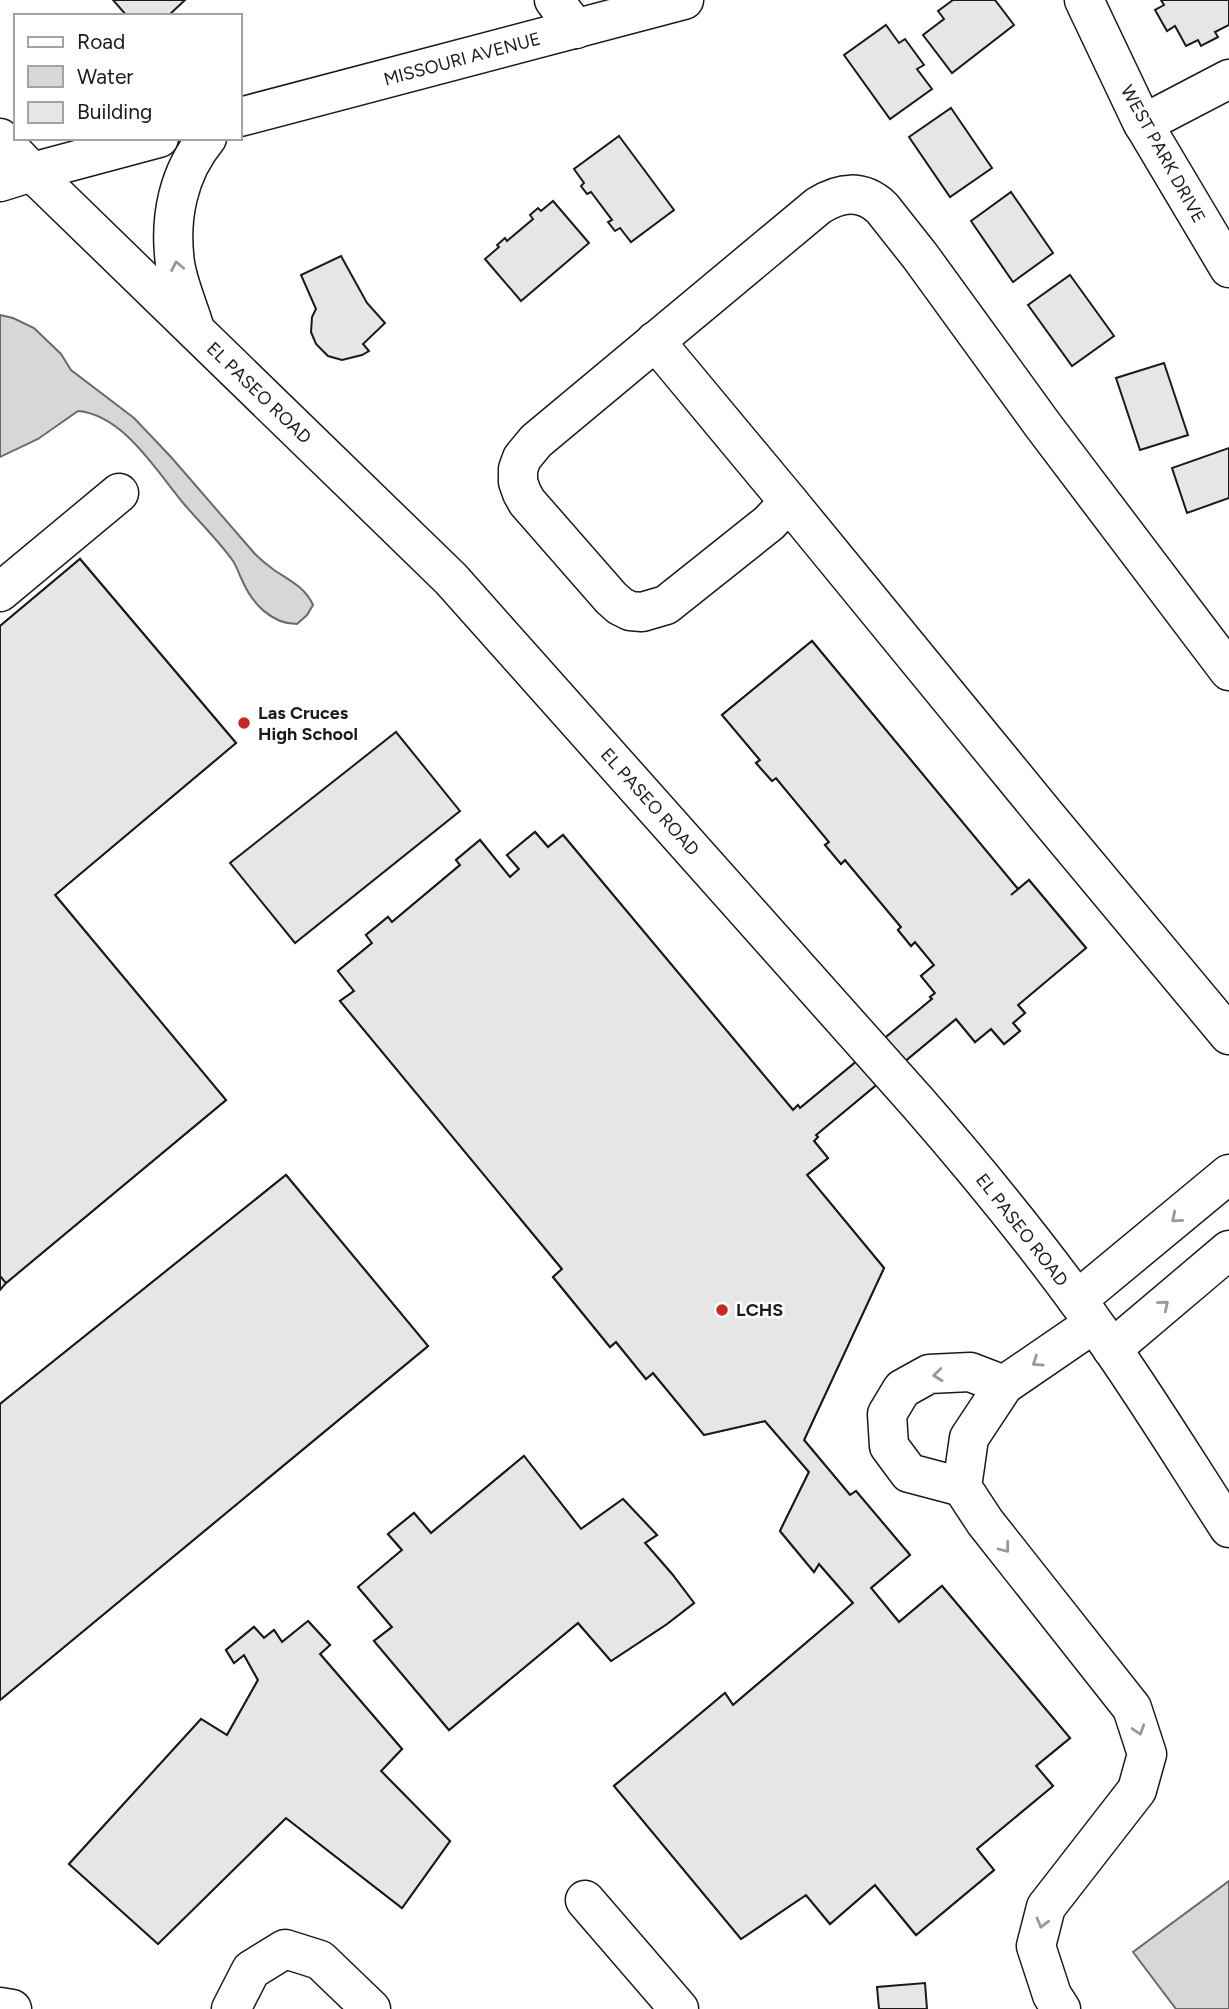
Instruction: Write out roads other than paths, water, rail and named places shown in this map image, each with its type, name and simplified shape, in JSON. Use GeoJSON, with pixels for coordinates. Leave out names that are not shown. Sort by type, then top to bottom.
{"type":"FeatureCollection","features":[{"type":"Feature","properties":{"kind":"main road","name":"MISSOURI AVENUE"},"geometry":{"type":"LineString","coordinates":[[242,116],[565,14],[684,0]]}},
{"type":"Feature","properties":{"kind":"main road","name":"WEST PARK DRIVE"},"geometry":{"type":"LineString","coordinates":[[1084,0],[1143,124],[1229,268]]}},
{"type":"Feature","properties":{"kind":"main road"},"geometry":{"type":"LineString","coordinates":[[1143,124],[1229,79]]}},
{"type":"Feature","properties":{"kind":"main road","name":"EL PASEO ROAD"},"geometry":{"type":"LineString","coordinates":[[0,138],[16,177],[196,332],[451,579],[952,1142],[1094,1324],[1229,1528]]}},
{"type":"Feature","properties":{"kind":"main road"},"geometry":{"type":"LineString","coordinates":[[16,177],[152,140]]}},
{"type":"Feature","properties":{"kind":"main road"},"geometry":{"type":"LineString","coordinates":[[196,332],[175,264],[173,236],[179,189],[188,167],[206,140]]}},
{"type":"Feature","properties":{"kind":"main road"},"geometry":{"type":"LineString","coordinates":[[789,502],[769,523],[676,598],[654,610],[630,611],[611,598],[527,502],[519,482],[519,469],[528,448],[818,206],[835,197],[856,194],[875,201],[920,256],[1042,424],[1229,671]]}},
{"type":"Feature","properties":{"kind":"main road"},"geometry":{"type":"LineString","coordinates":[[655,341],[1229,1035]]}},
{"type":"Feature","properties":{"kind":"main road"},"geometry":{"type":"LineString","coordinates":[[0,592],[119,493]]}},
{"type":"Feature","properties":{"kind":"main road"},"geometry":{"type":"LineString","coordinates":[[1094,1324],[1229,1174]]}},
{"type":"Feature","properties":{"kind":"main road"},"geometry":{"type":"LineString","coordinates":[[1061,2009],[1052,1995],[1036,1946],[1046,1907],[1137,1790],[1147,1754],[1132,1708],[985,1522],[962,1487],[969,1438],[1004,1385],[1094,1324],[1229,1250]]}},
{"type":"Feature","properties":{"kind":"main road"},"geometry":{"type":"LineString","coordinates":[[962,1487],[909,1473],[889,1446],[887,1414],[902,1389],[929,1374],[970,1373],[1004,1385]]}},
{"type":"Feature","properties":{"kind":"main road"},"geometry":{"type":"LineString","coordinates":[[585,1900],[671,2006]]}},
{"type":"Feature","properties":{"kind":"main road"},"geometry":{"type":"LineString","coordinates":[[231,2009],[251,1970],[285,1949],[320,1960],[371,2009]]}},
{"type":"Feature","properties":{"kind":"main road"},"geometry":{"type":"LineString","coordinates":[[0,2007],[12,2009]]}},
{"type":"Feature","properties":{"kind":"water"},"geometry":{"type":"Polygon","coordinates":[[[0,315],[34,328],[61,354],[71,370],[134,418],[255,554],[306,593],[313,605],[307,615],[297,624],[279,620],[264,611],[251,597],[222,546],[151,462],[125,434],[95,415],[78,411],[38,439],[0,457],[0,315]]]}},
{"type":"Feature","properties":{"kind":"water"},"geometry":{"type":"Polygon","coordinates":[[[1229,1881],[1229,2009],[1176,2009],[1133,1952],[1229,1881]]]}},
{"type":"Feature","properties":{"kind":"place","name":"Las Cruces High School"},"geometry":{"type":"Point","coordinates":[244,723]}},
{"type":"Feature","properties":{"kind":"place","name":"LCHS"},"geometry":{"type":"Point","coordinates":[722,1310]}}]}
